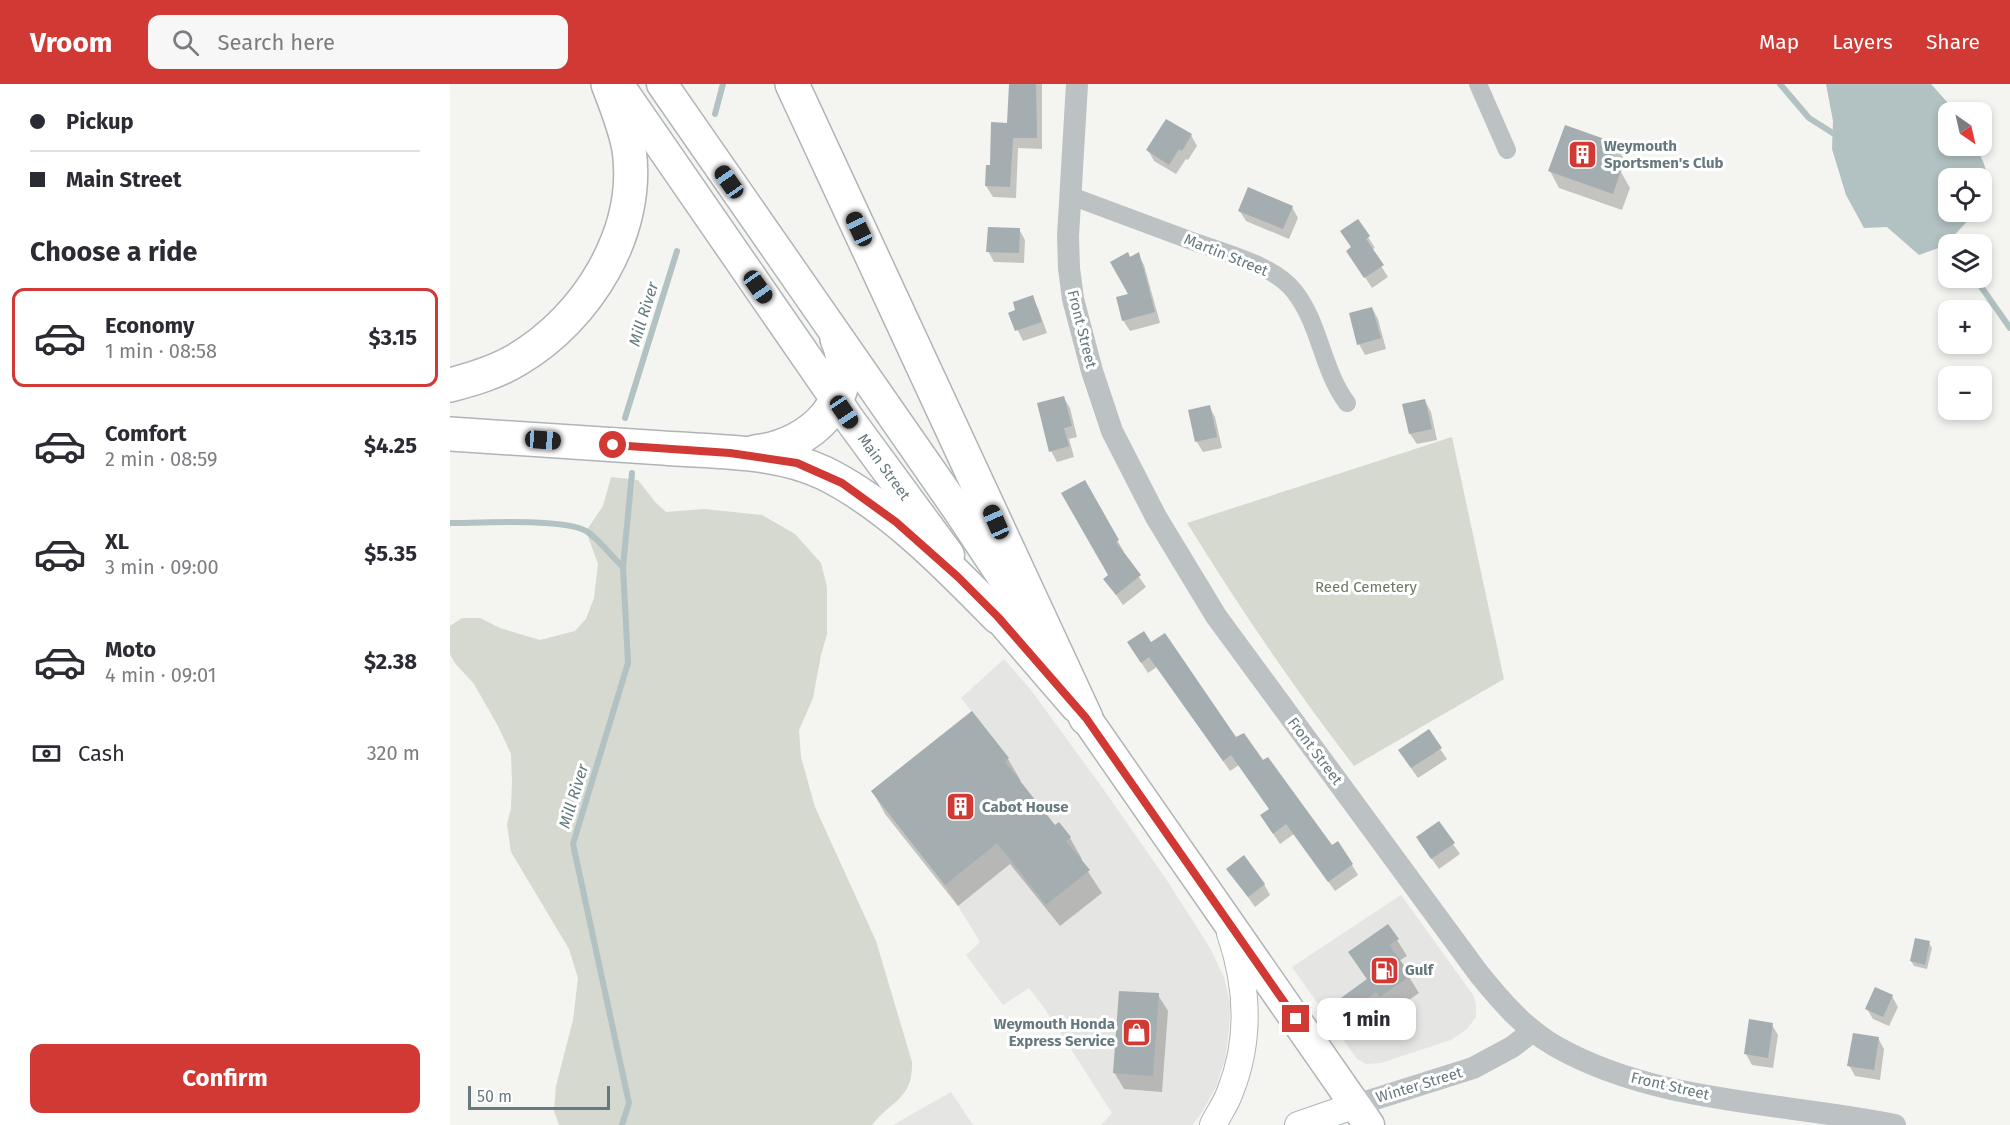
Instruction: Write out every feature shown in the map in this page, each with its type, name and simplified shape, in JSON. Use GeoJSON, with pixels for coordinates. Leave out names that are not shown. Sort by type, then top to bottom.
{"type":"FeatureCollection","features":[{"type":"Feature","properties":{"kind":"highway"},"geometry":{"type":"LineString","coordinates":[[450,385],[501,368],[531,351],[558,330],[580,306],[605,267],[623,223],[630,177],[626,136],[608,84]]}},
{"type":"Feature","properties":{"kind":"highway"},"geometry":{"type":"LineString","coordinates":[[792,84],[1086,718]]}},
{"type":"Feature","properties":{"kind":"highway"},"geometry":{"type":"LineString","coordinates":[[730,453],[761,451],[787,444],[815,426],[837,401],[842,391],[845,370],[842,350],[837,339]]}},
{"type":"Feature","properties":{"kind":"highway"},"geometry":{"type":"LineString","coordinates":[[450,434],[730,453],[797,463],[842,483],[880,509],[916,539],[998,617]]}},
{"type":"Feature","properties":{"kind":"main road","name":"Main Street"},"geometry":{"type":"LineString","coordinates":[[618,84],[934,537],[998,617],[1086,718]]}},
{"type":"Feature","properties":{"kind":"main road","name":"Main Street"},"geometry":{"type":"LineString","coordinates":[[662,84],[991,559],[1035,627],[1086,718],[1363,1115]]}},
{"type":"Feature","properties":{"kind":"main road"},"geometry":{"type":"LineString","coordinates":[[1213,1125],[1230,1094],[1240,1062],[1245,1028],[1246,999],[1240,962],[1227,922]]}},
{"type":"Feature","properties":{"kind":"main road","name":"Winter Street"},"geometry":{"type":"LineString","coordinates":[[1298,1125],[1363,1115]]}},
{"type":"Feature","properties":{"kind":"street","name":"Front Street"},"geometry":{"type":"LineString","coordinates":[[1077,84],[1068,236],[1069,268],[1073,298],[1112,431],[1156,518],[1216,616],[1262,682],[1479,974],[1498,998],[1533,1031],[1553,1045],[1632,1078],[1703,1095],[1895,1125]]}},
{"type":"Feature","properties":{"kind":"street"},"geometry":{"type":"LineString","coordinates":[[1478,84],[1507,150]]}},
{"type":"Feature","properties":{"kind":"street","name":"Martin Street"},"geometry":{"type":"LineString","coordinates":[[1071,196],[1245,261],[1274,274],[1285,282],[1302,303],[1334,382],[1347,403]]}},
{"type":"Feature","properties":{"kind":"street","name":"Winter Street"},"geometry":{"type":"LineString","coordinates":[[1363,1115],[1473,1068],[1512,1047],[1533,1031]]}},
{"type":"Feature","properties":{"kind":"shaded area"},"geometry":{"type":"Polygon","coordinates":[[[1826,84],[1931,84],[1947,102],[1938,102],[1938,156],[1980,156],[1986,168],[1938,168],[1938,222],[1967,222],[1955,234],[1938,234],[1938,248],[1919,255],[1887,227],[1864,228],[1846,195],[1832,149],[1833,121],[1826,84]]]}},
{"type":"Feature","properties":{"kind":"shaded area"},"geometry":{"type":"Polygon","coordinates":[[[1004,659],[1031,690],[1166,879],[1210,948],[1224,977],[1230,1004],[1225,1059],[1216,1087],[1192,1125],[1101,1125],[1112,1113],[1045,1009],[1029,988],[1003,1005],[966,955],[980,942],[945,885],[871,791],[971,711],[961,698],[1004,659]]]}},
{"type":"Feature","properties":{"kind":"shaded area"},"geometry":{"type":"Polygon","coordinates":[[[1401,895],[1473,995],[1476,1017],[1467,1029],[1451,1040],[1381,1063],[1366,1064],[1357,1059],[1292,967],[1401,895]]]}},
{"type":"Feature","properties":{"kind":"shaded area"},"geometry":{"type":"Polygon","coordinates":[[[951,1092],[973,1125],[893,1125],[951,1092]]]}},
{"type":"Feature","properties":{"kind":"green space","name":"Reed Cemetery"},"geometry":{"type":"Polygon","coordinates":[[[1452,437],[1504,679],[1354,766],[1268,647],[1187,523],[1452,437]]]}},
{"type":"Feature","properties":{"kind":"green space"},"geometry":{"type":"Polygon","coordinates":[[[611,477],[638,480],[666,512],[704,509],[762,515],[795,534],[821,563],[827,587],[827,634],[813,698],[799,730],[801,757],[815,807],[876,941],[912,1062],[909,1084],[905,1092],[872,1125],[559,1125],[554,1111],[556,1086],[573,1020],[578,978],[569,949],[511,852],[507,824],[511,808],[511,754],[474,684],[454,662],[450,654],[450,626],[462,618],[480,618],[500,628],[540,640],[575,631],[586,619],[594,598],[598,564],[586,531],[603,506],[611,477]]]}},
{"type":"Feature","properties":{"kind":"building"},"geometry":{"type":"Polygon","coordinates":[[[1009,84],[1036,84],[1037,138],[1013,138],[1010,187],[985,186],[986,165],[990,165],[991,122],[1007,123],[1009,84]]]}},
{"type":"Feature","properties":{"kind":"building"},"geometry":{"type":"Polygon","coordinates":[[[1166,119],[1192,134],[1182,151],[1179,149],[1169,165],[1146,150],[1166,119]]]}},
{"type":"Feature","properties":{"kind":"building","name":"Weymouth Sportsmen's Club"},"geometry":{"type":"Polygon","coordinates":[[[1565,125],[1616,143],[1608,166],[1621,170],[1613,194],[1548,171],[1565,125]]]}},
{"type":"Feature","properties":{"kind":"building"},"geometry":{"type":"Polygon","coordinates":[[[1248,187],[1293,206],[1283,229],[1238,211],[1248,187]]]}},
{"type":"Feature","properties":{"kind":"building"},"geometry":{"type":"Polygon","coordinates":[[[1358,219],[1370,236],[1366,239],[1384,265],[1364,278],[1346,251],[1351,247],[1340,231],[1358,219]]]}},
{"type":"Feature","properties":{"kind":"building"},"geometry":{"type":"Polygon","coordinates":[[[988,227],[1020,228],[1019,253],[986,252],[988,227]]]}},
{"type":"Feature","properties":{"kind":"building"},"geometry":{"type":"Polygon","coordinates":[[[1128,252],[1130,257],[1139,252],[1155,312],[1122,321],[1116,297],[1128,294],[1110,262],[1128,252]]]}},
{"type":"Feature","properties":{"kind":"building"},"geometry":{"type":"Polygon","coordinates":[[[1033,295],[1042,322],[1015,331],[1008,313],[1015,310],[1013,302],[1033,295]]]}},
{"type":"Feature","properties":{"kind":"building"},"geometry":{"type":"Polygon","coordinates":[[[1372,307],[1381,338],[1357,345],[1349,313],[1372,307]]]}},
{"type":"Feature","properties":{"kind":"building"},"geometry":{"type":"Polygon","coordinates":[[[1064,396],[1072,426],[1064,428],[1069,446],[1049,452],[1037,403],[1064,396]]]}},
{"type":"Feature","properties":{"kind":"building"},"geometry":{"type":"Polygon","coordinates":[[[1425,399],[1432,429],[1409,434],[1402,404],[1425,399]]]}},
{"type":"Feature","properties":{"kind":"building"},"geometry":{"type":"Polygon","coordinates":[[[1210,405],[1217,437],[1195,442],[1188,410],[1210,405]]]}},
{"type":"Feature","properties":{"kind":"building"},"geometry":{"type":"Polygon","coordinates":[[[1085,480],[1119,540],[1116,542],[1141,575],[1116,595],[1103,579],[1108,575],[1061,493],[1085,480]]]}},
{"type":"Feature","properties":{"kind":"building"},"geometry":{"type":"Polygon","coordinates":[[[1144,631],[1151,642],[1165,633],[1236,737],[1244,733],[1263,760],[1268,757],[1332,845],[1338,841],[1353,864],[1328,882],[1286,824],[1273,834],[1260,815],[1269,809],[1231,755],[1223,761],[1149,657],[1141,663],[1127,642],[1144,631]]]}},
{"type":"Feature","properties":{"kind":"building","name":"Cabot House"},"geometry":{"type":"Polygon","coordinates":[[[972,711],[1009,758],[1005,762],[1055,825],[1059,822],[1071,837],[1066,841],[1090,870],[1046,905],[997,843],[945,885],[871,791],[972,711]]]}},
{"type":"Feature","properties":{"kind":"building"},"geometry":{"type":"Polygon","coordinates":[[[1429,729],[1442,748],[1411,768],[1398,750],[1429,729]]]}},
{"type":"Feature","properties":{"kind":"building"},"geometry":{"type":"Polygon","coordinates":[[[1439,821],[1455,843],[1431,859],[1416,837],[1439,821]]]}},
{"type":"Feature","properties":{"kind":"building"},"geometry":{"type":"Polygon","coordinates":[[[1244,855],[1265,884],[1248,897],[1226,869],[1244,855]]]}},
{"type":"Feature","properties":{"kind":"building","name":"Gulf"},"geometry":{"type":"Polygon","coordinates":[[[1388,924],[1399,939],[1389,945],[1411,975],[1380,997],[1376,992],[1343,1016],[1334,1003],[1367,979],[1348,952],[1388,924]]]}},
{"type":"Feature","properties":{"kind":"building"},"geometry":{"type":"Polygon","coordinates":[[[1915,938],[1930,941],[1925,965],[1910,961],[1915,938]]]}},
{"type":"Feature","properties":{"kind":"building"},"geometry":{"type":"Polygon","coordinates":[[[1875,987],[1893,995],[1883,1017],[1865,1009],[1875,987]]]}},
{"type":"Feature","properties":{"kind":"building","name":"Weymouth Honda Express Service"},"geometry":{"type":"Polygon","coordinates":[[[1119,991],[1159,993],[1153,1076],[1113,1073],[1119,991]]]}},
{"type":"Feature","properties":{"kind":"building"},"geometry":{"type":"Polygon","coordinates":[[[1749,1019],[1773,1023],[1768,1058],[1744,1054],[1749,1019]]]}},
{"type":"Feature","properties":{"kind":"building"},"geometry":{"type":"Polygon","coordinates":[[[1853,1033],[1879,1037],[1874,1070],[1847,1066],[1853,1033]]]}},
{"type":"Feature","properties":{"kind":"waterway","name":"Mill River"},"geometry":{"type":"LineString","coordinates":[[715,114],[723,84]]}},
{"type":"Feature","properties":{"kind":"waterway"},"geometry":{"type":"LineString","coordinates":[[1780,84],[1809,118],[1839,137]]}},
{"type":"Feature","properties":{"kind":"waterway","name":"Mill River"},"geometry":{"type":"LineString","coordinates":[[625,418],[677,251]]}},
{"type":"Feature","properties":{"kind":"waterway"},"geometry":{"type":"LineString","coordinates":[[1982,288],[2010,328]]}},
{"type":"Feature","properties":{"kind":"waterway","name":"Mill River"},"geometry":{"type":"LineString","coordinates":[[622,1125],[629,1103],[573,844],[628,663],[623,567],[632,473]]}},
{"type":"Feature","properties":{"kind":"waterway"},"geometry":{"type":"LineString","coordinates":[[450,523],[541,523],[575,527],[590,534],[623,567]]}},
{"type":"Feature","properties":{"kind":"place","name":"Weymouth Sportsmen's Club"},"geometry":{"type":"Point","coordinates":[1583,155]}},
{"type":"Feature","properties":{"kind":"place","name":"Cabot House"},"geometry":{"type":"Point","coordinates":[961,807]}},
{"type":"Feature","properties":{"kind":"place","name":"Gulf"},"geometry":{"type":"Point","coordinates":[1384,970]}},
{"type":"Feature","properties":{"kind":"place","name":"Weymouth Honda Express Service"},"geometry":{"type":"Point","coordinates":[1136,1033]}},
{"type":"Feature","properties":{"kind":"route"},"geometry":{"type":"LineString","coordinates":[[613,445],[783,459],[810,467],[842,483],[896,522],[958,577],[998,617],[1086,718],[1217,909],[1296,1019]]}}]}
